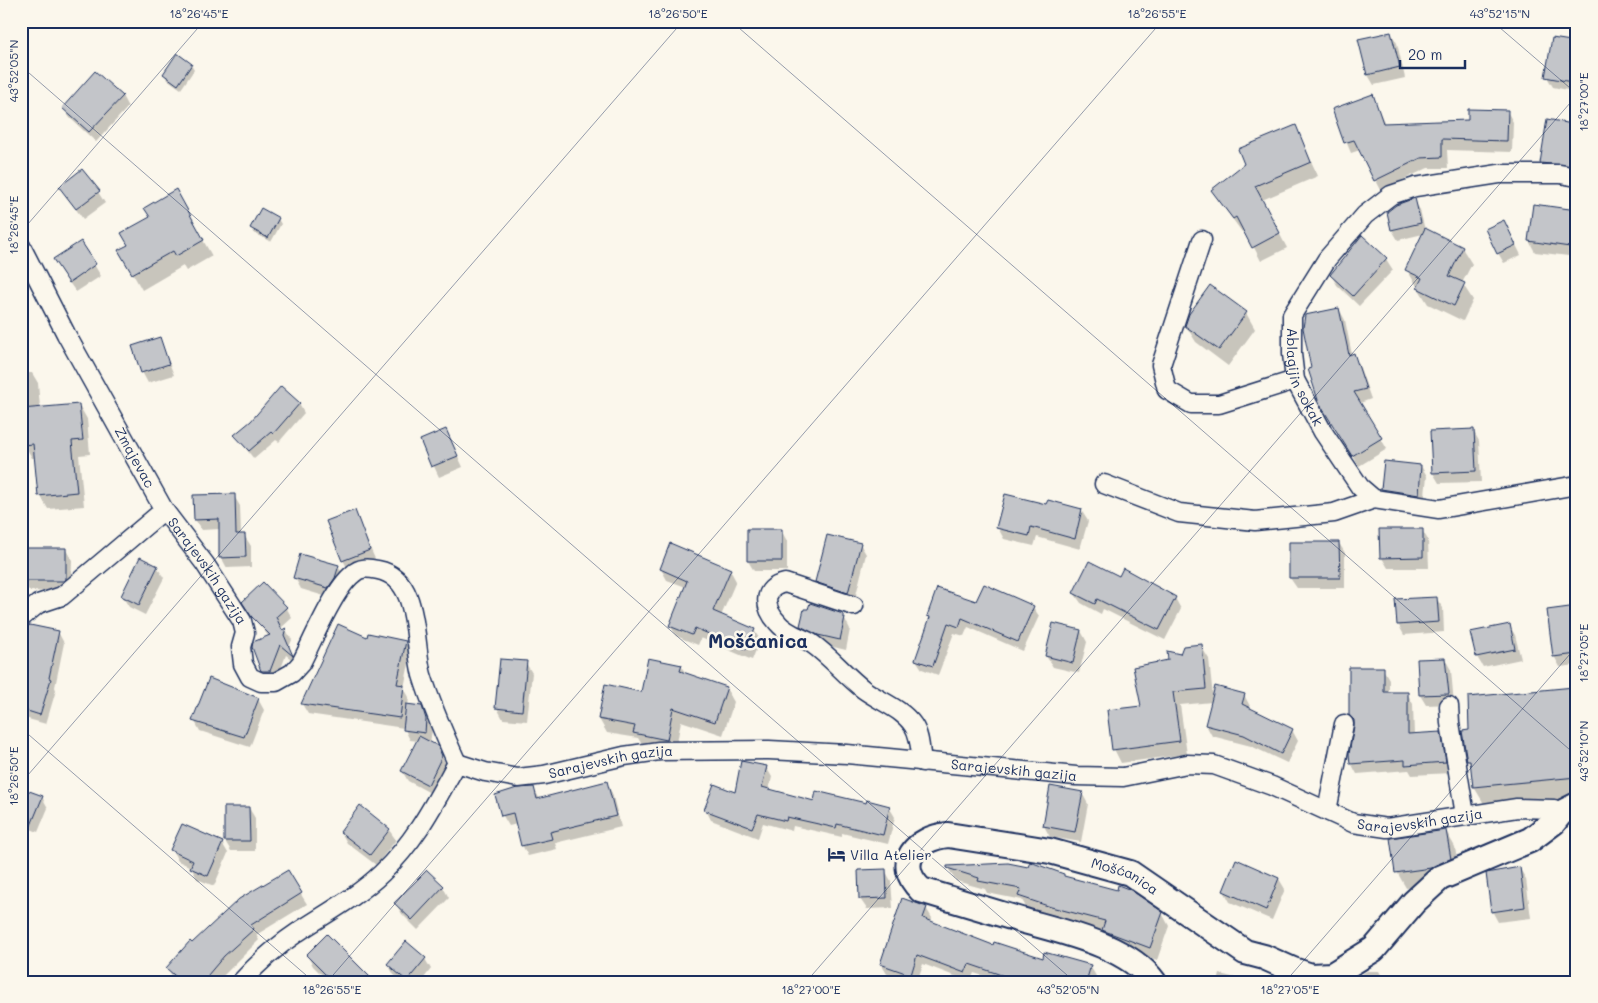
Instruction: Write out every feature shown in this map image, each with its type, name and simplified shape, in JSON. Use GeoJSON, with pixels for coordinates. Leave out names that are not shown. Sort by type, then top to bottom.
{"type":"FeatureCollection","features":[{"type":"Feature","properties":{"kind":"main road","name":"Mošćanica"},"geometry":{"type":"LineString","coordinates":[[1154,982],[1128,960],[1094,941],[921,890],[908,872],[910,857],[919,844],[933,836],[948,835],[1050,852],[1130,873],[1245,952],[1264,957],[1311,976],[1332,975],[1374,949],[1414,902],[1440,878],[1530,840],[1569,809]]}},
{"type":"Feature","properties":{"kind":"street","name":"Ablagijin sokak"},"geometry":{"type":"LineString","coordinates":[[1374,499],[1360,487],[1323,432],[1295,380],[1292,354],[1292,315],[1327,259],[1365,215],[1391,195],[1415,187],[1499,174],[1560,174],[1577,177]]}},
{"type":"Feature","properties":{"kind":"street"},"geometry":{"type":"LineString","coordinates":[[1202,240],[1161,365],[1167,390],[1190,404],[1219,404],[1295,380]]}},
{"type":"Feature","properties":{"kind":"street","name":"Zmajevac"},"geometry":{"type":"LineString","coordinates":[[21,246],[66,334],[164,510]]}},
{"type":"Feature","properties":{"kind":"street"},"geometry":{"type":"LineString","coordinates":[[1104,484],[1179,512],[1255,521],[1334,512],[1374,499],[1439,509],[1577,485]]}},
{"type":"Feature","properties":{"kind":"street"},"geometry":{"type":"LineString","coordinates":[[21,618],[38,604],[62,596],[164,510]]}},
{"type":"Feature","properties":{"kind":"street","name":"Sarajevskih gazija"},"geometry":{"type":"LineString","coordinates":[[164,510],[234,606],[242,621],[244,633],[241,648],[243,664],[250,676],[261,682],[276,682],[292,673],[301,662],[342,587],[353,574],[365,568],[384,571],[402,585],[413,610],[422,674],[439,723],[457,763],[485,772],[518,778],[544,775],[624,756],[659,751],[769,750],[847,754],[1067,776],[1123,777],[1187,764],[1214,765],[1272,786],[1353,823],[1387,828],[1517,808],[1569,809]]}},
{"type":"Feature","properties":{"kind":"street"},"geometry":{"type":"LineString","coordinates":[[854,606],[785,582],[775,585],[769,590],[770,611],[782,627],[820,650],[863,689],[903,714],[918,734],[922,762]]}},
{"type":"Feature","properties":{"kind":"street"},"geometry":{"type":"LineString","coordinates":[[1449,706],[1464,815]]}},
{"type":"Feature","properties":{"kind":"street"},"geometry":{"type":"LineString","coordinates":[[1327,811],[1344,724]]}},
{"type":"Feature","properties":{"kind":"street"},"geometry":{"type":"LineString","coordinates":[[241,982],[267,956],[297,933],[334,910],[382,873],[416,836],[457,763]]}},
{"type":"Feature","properties":{"kind":"building"},"geometry":{"type":"Polygon","coordinates":[[[1391,32],[1400,67],[1367,75],[1358,39],[1391,32]]]}},
{"type":"Feature","properties":{"kind":"building"},"geometry":{"type":"Polygon","coordinates":[[[1552,38],[1577,42],[1577,83],[1545,77],[1552,38]]]}},
{"type":"Feature","properties":{"kind":"building"},"geometry":{"type":"Polygon","coordinates":[[[177,53],[192,64],[178,85],[163,74],[177,53]]]}},
{"type":"Feature","properties":{"kind":"building"},"geometry":{"type":"Polygon","coordinates":[[[95,71],[123,96],[89,132],[62,108],[95,71]]]}},
{"type":"Feature","properties":{"kind":"building"},"geometry":{"type":"Polygon","coordinates":[[[1373,94],[1383,123],[1468,120],[1468,109],[1508,110],[1507,141],[1442,139],[1442,157],[1421,158],[1374,181],[1354,140],[1344,143],[1332,109],[1373,94]]]}},
{"type":"Feature","properties":{"kind":"building"},"geometry":{"type":"Polygon","coordinates":[[[1547,119],[1577,125],[1574,166],[1540,163],[1547,119]]]}},
{"type":"Feature","properties":{"kind":"building"},"geometry":{"type":"Polygon","coordinates":[[[1296,125],[1311,162],[1255,186],[1280,233],[1252,248],[1236,217],[1233,219],[1211,190],[1244,164],[1238,149],[1296,125]]]}},
{"type":"Feature","properties":{"kind":"building"},"geometry":{"type":"Polygon","coordinates":[[[82,169],[100,191],[76,209],[59,187],[82,169]]]}},
{"type":"Feature","properties":{"kind":"building"},"geometry":{"type":"Polygon","coordinates":[[[176,189],[204,240],[176,256],[173,251],[132,274],[118,250],[128,245],[121,233],[150,217],[144,208],[176,189]]]}},
{"type":"Feature","properties":{"kind":"building"},"geometry":{"type":"Polygon","coordinates":[[[1415,198],[1421,223],[1391,230],[1387,212],[1396,205],[1415,198]]]}},
{"type":"Feature","properties":{"kind":"building"},"geometry":{"type":"Polygon","coordinates":[[[1533,204],[1577,210],[1577,248],[1528,241],[1533,204]]]}},
{"type":"Feature","properties":{"kind":"building"},"geometry":{"type":"Polygon","coordinates":[[[261,208],[279,218],[268,238],[250,228],[261,208]]]}},
{"type":"Feature","properties":{"kind":"building"},"geometry":{"type":"Polygon","coordinates":[[[1504,220],[1516,245],[1497,254],[1485,229],[1504,220]]]}},
{"type":"Feature","properties":{"kind":"building"},"geometry":{"type":"Polygon","coordinates":[[[1425,228],[1463,247],[1449,276],[1465,283],[1454,306],[1417,288],[1422,278],[1405,270],[1425,228]]]}},
{"type":"Feature","properties":{"kind":"building"},"geometry":{"type":"Polygon","coordinates":[[[1362,235],[1387,258],[1353,296],[1330,275],[1362,235]]]}},
{"type":"Feature","properties":{"kind":"building"},"geometry":{"type":"Polygon","coordinates":[[[81,241],[96,264],[69,283],[53,259],[81,241]]]}},
{"type":"Feature","properties":{"kind":"building"},"geometry":{"type":"Polygon","coordinates":[[[1210,285],[1247,312],[1219,350],[1185,326],[1189,314],[1210,285]]]}},
{"type":"Feature","properties":{"kind":"building"},"geometry":{"type":"Polygon","coordinates":[[[1339,308],[1349,355],[1354,353],[1366,389],[1354,392],[1382,438],[1352,456],[1319,403],[1308,369],[1311,368],[1303,328],[1305,315],[1339,308]]]}},
{"type":"Feature","properties":{"kind":"building"},"geometry":{"type":"Polygon","coordinates":[[[160,337],[169,364],[141,373],[132,346],[160,337]]]}},
{"type":"Feature","properties":{"kind":"building"},"geometry":{"type":"Polygon","coordinates":[[[281,386],[300,403],[273,434],[271,432],[249,451],[234,435],[251,421],[281,386]]]}},
{"type":"Feature","properties":{"kind":"building"},"geometry":{"type":"Polygon","coordinates":[[[79,404],[83,440],[72,441],[77,492],[38,496],[33,444],[23,445],[21,409],[79,404]]]}},
{"type":"Feature","properties":{"kind":"building"},"geometry":{"type":"Polygon","coordinates":[[[446,429],[458,456],[431,467],[420,440],[446,429]]]}},
{"type":"Feature","properties":{"kind":"building"},"geometry":{"type":"Polygon","coordinates":[[[1474,429],[1476,471],[1432,473],[1430,431],[1474,429]]]}},
{"type":"Feature","properties":{"kind":"building"},"geometry":{"type":"Polygon","coordinates":[[[1384,461],[1421,465],[1419,495],[1381,489],[1384,461]]]}},
{"type":"Feature","properties":{"kind":"building"},"geometry":{"type":"Polygon","coordinates":[[[235,494],[236,534],[245,534],[246,557],[219,558],[219,519],[194,520],[193,495],[235,494]]]}},
{"type":"Feature","properties":{"kind":"building"},"geometry":{"type":"Polygon","coordinates":[[[1005,494],[1046,504],[1048,500],[1082,509],[1075,539],[1031,527],[1029,536],[996,528],[1005,494]]]}},
{"type":"Feature","properties":{"kind":"building"},"geometry":{"type":"Polygon","coordinates":[[[355,510],[370,550],[342,561],[326,521],[355,510]]]}},
{"type":"Feature","properties":{"kind":"building"},"geometry":{"type":"Polygon","coordinates":[[[747,529],[782,529],[782,561],[747,561],[747,529]]]}},
{"type":"Feature","properties":{"kind":"building"},"geometry":{"type":"Polygon","coordinates":[[[1379,529],[1423,529],[1423,557],[1380,558],[1379,529]]]}},
{"type":"Feature","properties":{"kind":"building"},"geometry":{"type":"Polygon","coordinates":[[[827,535],[861,543],[848,593],[815,582],[827,535]]]}},
{"type":"Feature","properties":{"kind":"building"},"geometry":{"type":"Polygon","coordinates":[[[1289,542],[1339,542],[1340,578],[1289,578],[1289,542]]]}},
{"type":"Feature","properties":{"kind":"building"},"geometry":{"type":"Polygon","coordinates":[[[670,543],[731,569],[713,611],[755,629],[746,650],[695,628],[692,635],[669,626],[687,581],[660,569],[670,543]]]}},
{"type":"Feature","properties":{"kind":"building"},"geometry":{"type":"Polygon","coordinates":[[[22,548],[66,548],[66,579],[63,581],[22,581],[22,548]]]}},
{"type":"Feature","properties":{"kind":"building"},"geometry":{"type":"Polygon","coordinates":[[[300,554],[339,565],[335,578],[328,588],[293,578],[300,554]]]}},
{"type":"Feature","properties":{"kind":"building"},"geometry":{"type":"Polygon","coordinates":[[[140,557],[158,566],[139,605],[121,596],[140,557]]]}},
{"type":"Feature","properties":{"kind":"building"},"geometry":{"type":"Polygon","coordinates":[[[1089,561],[1119,576],[1123,568],[1176,597],[1159,630],[1097,599],[1095,604],[1073,593],[1089,561]]]}},
{"type":"Feature","properties":{"kind":"building"},"geometry":{"type":"Polygon","coordinates":[[[263,582],[287,607],[276,617],[282,630],[286,628],[284,635],[293,656],[280,645],[270,671],[261,671],[252,647],[253,642],[270,635],[251,616],[242,602],[263,582]]]}},
{"type":"Feature","properties":{"kind":"building"},"geometry":{"type":"Polygon","coordinates":[[[984,584],[1034,606],[1018,642],[962,618],[959,627],[948,623],[933,666],[915,660],[930,617],[927,616],[937,588],[976,601],[984,584]]]}},
{"type":"Feature","properties":{"kind":"building"},"geometry":{"type":"Polygon","coordinates":[[[1437,597],[1439,622],[1397,625],[1395,599],[1437,597]]]}},
{"type":"Feature","properties":{"kind":"building"},"geometry":{"type":"Polygon","coordinates":[[[810,603],[843,614],[843,617],[845,617],[840,640],[818,635],[800,626],[804,609],[808,609],[810,603]]]}},
{"type":"Feature","properties":{"kind":"building"},"geometry":{"type":"Polygon","coordinates":[[[1577,606],[1577,654],[1553,657],[1547,610],[1577,606]]]}},
{"type":"Feature","properties":{"kind":"building"},"geometry":{"type":"Polygon","coordinates":[[[1053,623],[1081,630],[1073,663],[1045,656],[1053,623]]]}},
{"type":"Feature","properties":{"kind":"building"},"geometry":{"type":"Polygon","coordinates":[[[338,624],[367,637],[368,633],[406,641],[397,684],[404,685],[400,718],[301,704],[338,624]]]}},
{"type":"Feature","properties":{"kind":"building"},"geometry":{"type":"Polygon","coordinates":[[[1510,624],[1515,649],[1476,657],[1470,632],[1510,624]]]}},
{"type":"Feature","properties":{"kind":"building"},"geometry":{"type":"Polygon","coordinates":[[[30,625],[59,631],[49,678],[51,679],[40,715],[21,709],[21,648],[26,627],[30,625]]]}},
{"type":"Feature","properties":{"kind":"building"},"geometry":{"type":"Polygon","coordinates":[[[1202,644],[1206,689],[1173,692],[1180,741],[1112,750],[1107,710],[1141,706],[1133,667],[1168,660],[1167,651],[1180,654],[1183,646],[1202,644]]]}},
{"type":"Feature","properties":{"kind":"building"},"geometry":{"type":"Polygon","coordinates":[[[648,658],[682,665],[680,671],[727,687],[715,722],[673,708],[667,740],[633,733],[635,726],[598,719],[605,684],[641,692],[648,658]]]}},
{"type":"Feature","properties":{"kind":"building"},"geometry":{"type":"Polygon","coordinates":[[[1445,658],[1449,694],[1419,695],[1417,659],[1445,658]]]}},
{"type":"Feature","properties":{"kind":"building"},"geometry":{"type":"Polygon","coordinates":[[[500,659],[527,661],[522,711],[495,708],[500,659]]]}},
{"type":"Feature","properties":{"kind":"building"},"geometry":{"type":"Polygon","coordinates":[[[1349,667],[1384,667],[1384,692],[1408,692],[1408,734],[1441,732],[1446,762],[1405,765],[1405,760],[1350,764],[1349,754],[1354,720],[1349,715],[1349,667]]]}},
{"type":"Feature","properties":{"kind":"building"},"geometry":{"type":"Polygon","coordinates":[[[209,678],[259,698],[244,737],[192,721],[209,678]]]}},
{"type":"Feature","properties":{"kind":"building"},"geometry":{"type":"Polygon","coordinates":[[[1215,686],[1245,694],[1242,704],[1293,729],[1281,754],[1244,735],[1205,725],[1215,686]]]}},
{"type":"Feature","properties":{"kind":"building"},"geometry":{"type":"Polygon","coordinates":[[[1574,687],[1577,717],[1577,777],[1473,787],[1470,761],[1467,761],[1462,731],[1469,730],[1468,697],[1574,687]]]}},
{"type":"Feature","properties":{"kind":"building"},"geometry":{"type":"Polygon","coordinates":[[[406,704],[422,706],[426,719],[425,733],[403,730],[406,704]]]}},
{"type":"Feature","properties":{"kind":"building"},"geometry":{"type":"Polygon","coordinates":[[[419,736],[438,746],[442,756],[428,785],[401,771],[419,736]]]}},
{"type":"Feature","properties":{"kind":"building"},"geometry":{"type":"Polygon","coordinates":[[[741,761],[767,766],[762,787],[814,801],[816,791],[866,803],[867,800],[890,806],[883,835],[837,824],[836,828],[787,817],[786,821],[758,814],[752,828],[704,810],[714,784],[735,792],[741,761]]]}},
{"type":"Feature","properties":{"kind":"building"},"geometry":{"type":"Polygon","coordinates":[[[607,781],[616,816],[550,832],[552,839],[521,846],[513,813],[501,816],[495,795],[517,788],[534,787],[537,799],[607,781]]]}},
{"type":"Feature","properties":{"kind":"building"},"geometry":{"type":"Polygon","coordinates":[[[1050,786],[1083,792],[1075,832],[1043,826],[1050,786]]]}},
{"type":"Feature","properties":{"kind":"building"},"geometry":{"type":"Polygon","coordinates":[[[21,788],[43,796],[22,847],[21,847],[21,788]]]}},
{"type":"Feature","properties":{"kind":"building"},"geometry":{"type":"Polygon","coordinates":[[[360,805],[390,829],[370,855],[340,832],[360,805]]]}},
{"type":"Feature","properties":{"kind":"building"},"geometry":{"type":"Polygon","coordinates":[[[224,807],[249,807],[250,841],[224,841],[224,807]]]}},
{"type":"Feature","properties":{"kind":"building"},"geometry":{"type":"Polygon","coordinates":[[[182,824],[223,842],[208,876],[190,868],[193,861],[170,850],[182,824]]]}},
{"type":"Feature","properties":{"kind":"building"},"geometry":{"type":"Polygon","coordinates":[[[1446,830],[1451,859],[1431,868],[1395,873],[1390,838],[1446,830]]]}},
{"type":"Feature","properties":{"kind":"building"},"geometry":{"type":"Polygon","coordinates":[[[1236,859],[1279,878],[1266,910],[1223,891],[1236,859]]]}},
{"type":"Feature","properties":{"kind":"building"},"geometry":{"type":"Polygon","coordinates":[[[1030,862],[1064,874],[1064,876],[1117,890],[1118,885],[1131,890],[1163,912],[1150,948],[1102,930],[1105,921],[1018,896],[1021,889],[978,881],[979,878],[947,868],[947,866],[1008,863],[1028,867],[1030,862]]]}},
{"type":"Feature","properties":{"kind":"building"},"geometry":{"type":"Polygon","coordinates":[[[1520,867],[1525,907],[1491,912],[1486,873],[1520,867]]]}},
{"type":"Feature","properties":{"kind":"building"},"geometry":{"type":"Polygon","coordinates":[[[886,869],[887,898],[859,899],[858,870],[886,869]]]}},
{"type":"Feature","properties":{"kind":"building"},"geometry":{"type":"Polygon","coordinates":[[[288,870],[302,893],[251,925],[254,929],[224,956],[202,982],[182,982],[166,968],[190,941],[192,943],[239,899],[288,870]]]}},
{"type":"Feature","properties":{"kind":"building"},"geometry":{"type":"Polygon","coordinates":[[[427,870],[444,886],[412,920],[394,903],[427,870]]]}},
{"type":"Feature","properties":{"kind":"building"},"geometry":{"type":"Polygon","coordinates":[[[902,898],[927,907],[923,918],[993,945],[994,942],[1043,958],[1044,952],[1091,965],[1086,982],[1022,982],[969,964],[965,973],[917,955],[911,975],[880,964],[902,898]]]}},
{"type":"Feature","properties":{"kind":"building"},"geometry":{"type":"Polygon","coordinates":[[[327,934],[375,982],[333,982],[306,955],[327,934]]]}},
{"type":"Feature","properties":{"kind":"building"},"geometry":{"type":"Polygon","coordinates":[[[406,941],[426,958],[407,981],[387,964],[406,941]]]}},
{"type":"Feature","properties":{"kind":"place","name":"Villa Atelier"},"geometry":{"type":"Point","coordinates":[836,855]}},
{"type":"Feature","properties":{"kind":"district","name":"Mošćanica"},"geometry":{"type":"Point","coordinates":[758,641]}}]}
